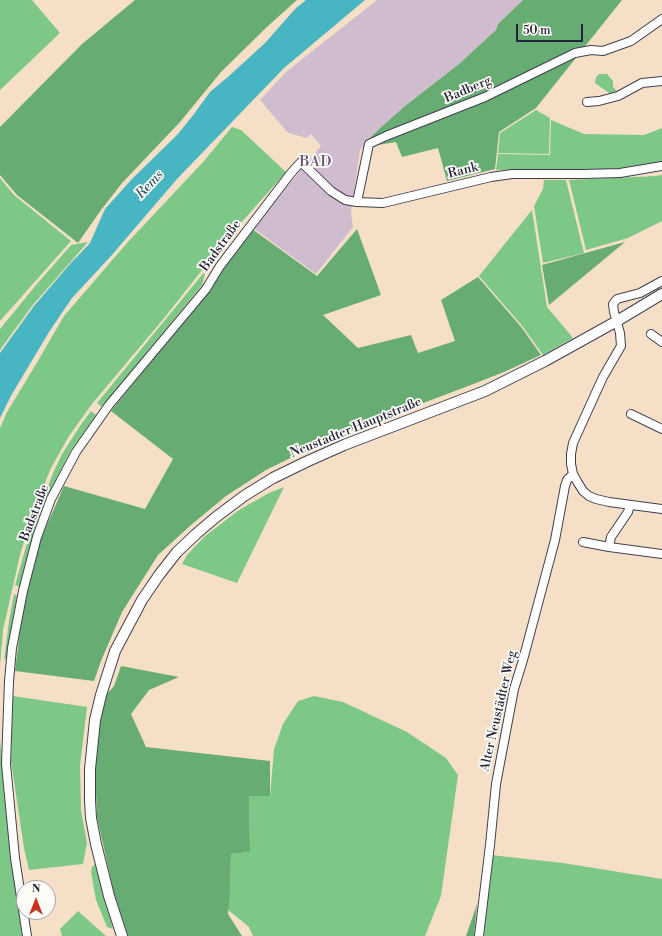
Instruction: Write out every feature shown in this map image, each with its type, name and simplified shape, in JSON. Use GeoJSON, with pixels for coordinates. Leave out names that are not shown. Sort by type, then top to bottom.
{"type":"FeatureCollection","features":[{"type":"Feature","properties":{"kind":"street","name":"Badberg"},"geometry":{"type":"LineString","coordinates":[[357,202],[369,144],[485,97],[575,53],[591,50],[603,50],[631,41],[662,19]]}},
{"type":"Feature","properties":{"kind":"street"},"geometry":{"type":"LineString","coordinates":[[587,102],[599,101],[618,96],[642,83],[662,81]]}},
{"type":"Feature","properties":{"kind":"street","name":"Rank"},"geometry":{"type":"LineString","coordinates":[[291,173],[301,162],[331,191],[345,200],[384,203],[476,180],[512,174],[620,173],[662,166]]}},
{"type":"Feature","properties":{"kind":"street","name":"Badstraße"},"geometry":{"type":"LineString","coordinates":[[27,936],[15,858],[6,764],[9,681],[12,648],[23,591],[37,537],[51,499],[76,452],[109,404],[206,289],[220,266],[291,173]]}},
{"type":"Feature","properties":{"kind":"street"},"geometry":{"type":"LineString","coordinates":[[662,281],[640,293],[617,299],[613,304],[620,333],[621,346],[603,377],[573,443],[571,459],[573,474],[583,491],[589,496],[596,499],[662,510]]}},
{"type":"Feature","properties":{"kind":"street","name":"Neustadter Hauptstraße"},"geometry":{"type":"LineString","coordinates":[[122,936],[108,896],[96,844],[92,818],[89,785],[92,743],[97,707],[115,651],[142,600],[177,552],[216,517],[244,496],[272,478],[344,445],[485,391],[545,361],[662,294]]}},
{"type":"Feature","properties":{"kind":"street"},"geometry":{"type":"LineString","coordinates":[[651,334],[662,342]]}},
{"type":"Feature","properties":{"kind":"street"},"geometry":{"type":"LineString","coordinates":[[631,414],[662,429]]}},
{"type":"Feature","properties":{"kind":"street","name":"Alter Neustädter Weg"},"geometry":{"type":"LineString","coordinates":[[479,936],[496,784],[514,689],[554,540],[567,480],[573,474]]}},
{"type":"Feature","properties":{"kind":"street"},"geometry":{"type":"LineString","coordinates":[[609,547],[611,537],[628,512],[630,505]]}},
{"type":"Feature","properties":{"kind":"street"},"geometry":{"type":"LineString","coordinates":[[583,542],[662,554]]}},
{"type":"Feature","properties":{"kind":"shaded area"},"geometry":{"type":"Polygon","coordinates":[[[377,0],[523,0],[498,24],[496,30],[459,64],[405,106],[379,129],[360,150],[351,213],[353,227],[316,274],[253,228],[321,146],[311,134],[307,138],[288,133],[260,100],[287,71],[377,0]]]}},
{"type":"Feature","properties":{"kind":"green space"},"geometry":{"type":"Polygon","coordinates":[[[0,0],[32,0],[60,33],[0,90],[0,0]]]}},
{"type":"Feature","properties":{"kind":"green space"},"geometry":{"type":"Polygon","coordinates":[[[135,0],[297,0],[221,72],[180,122],[122,183],[78,243],[17,195],[0,175],[0,127],[82,44],[135,0]]]}},
{"type":"Feature","properties":{"kind":"green space"},"geometry":{"type":"Polygon","coordinates":[[[523,0],[622,0],[536,108],[499,132],[495,169],[447,181],[438,148],[402,157],[396,142],[372,146],[368,140],[379,129],[405,106],[459,64],[496,30],[498,24],[523,0]]]}},
{"type":"Feature","properties":{"kind":"green space"},"geometry":{"type":"Polygon","coordinates":[[[599,74],[607,74],[613,81],[613,87],[618,92],[612,95],[595,83],[596,77],[599,74]]]}},
{"type":"Feature","properties":{"kind":"green space"},"geometry":{"type":"Polygon","coordinates":[[[536,110],[550,118],[549,154],[498,153],[500,133],[536,110]]]}},
{"type":"Feature","properties":{"kind":"green space"},"geometry":{"type":"Polygon","coordinates":[[[551,120],[584,134],[644,135],[662,128],[662,163],[636,168],[580,171],[555,169],[496,170],[498,154],[550,155],[551,120]]]}},
{"type":"Feature","properties":{"kind":"green space"},"geometry":{"type":"Polygon","coordinates":[[[232,127],[241,130],[286,172],[225,241],[165,317],[92,404],[69,436],[51,468],[29,525],[20,555],[3,630],[0,666],[0,428],[7,412],[64,316],[127,243],[204,161],[232,127]]]}},
{"type":"Feature","properties":{"kind":"green space"},"geometry":{"type":"Polygon","coordinates":[[[662,175],[662,221],[628,238],[586,250],[569,180],[662,175]]]}},
{"type":"Feature","properties":{"kind":"green space"},"geometry":{"type":"Polygon","coordinates":[[[0,178],[14,195],[71,241],[0,321],[0,178]]]}},
{"type":"Feature","properties":{"kind":"green space"},"geometry":{"type":"Polygon","coordinates":[[[544,180],[566,180],[584,253],[543,263],[534,206],[543,189],[544,180]]]}},
{"type":"Feature","properties":{"kind":"green space"},"geometry":{"type":"Polygon","coordinates":[[[532,210],[547,307],[573,338],[543,355],[523,327],[479,276],[532,210]]]}},
{"type":"Feature","properties":{"kind":"green space"},"geometry":{"type":"Polygon","coordinates":[[[252,229],[317,276],[357,229],[381,295],[323,315],[358,348],[411,335],[418,353],[455,341],[441,300],[478,277],[522,328],[541,355],[504,372],[349,431],[313,447],[266,470],[226,496],[158,555],[122,612],[94,681],[15,671],[23,607],[39,543],[64,486],[145,509],[173,459],[111,411],[210,290],[219,266],[252,229]]]}},
{"type":"Feature","properties":{"kind":"green space"},"geometry":{"type":"Polygon","coordinates":[[[88,242],[32,306],[0,350],[0,329],[71,245],[88,242]]]}},
{"type":"Feature","properties":{"kind":"green space"},"geometry":{"type":"Polygon","coordinates":[[[625,242],[549,305],[542,265],[625,242]]]}},
{"type":"Feature","properties":{"kind":"green space"},"geometry":{"type":"Polygon","coordinates":[[[206,270],[202,285],[102,407],[97,403],[206,270]]]}},
{"type":"Feature","properties":{"kind":"green space"},"geometry":{"type":"Polygon","coordinates":[[[91,411],[96,415],[71,450],[52,487],[30,546],[20,587],[15,585],[30,533],[53,473],[62,454],[91,411]]]}},
{"type":"Feature","properties":{"kind":"green space"},"geometry":{"type":"Polygon","coordinates":[[[284,487],[237,583],[182,564],[187,555],[204,537],[239,510],[269,493],[284,487]]]}},
{"type":"Feature","properties":{"kind":"green space"},"geometry":{"type":"Polygon","coordinates":[[[14,594],[17,596],[8,656],[4,660],[9,621],[14,594]]]}},
{"type":"Feature","properties":{"kind":"green space"},"geometry":{"type":"Polygon","coordinates":[[[121,666],[179,677],[149,690],[131,714],[146,747],[270,761],[270,796],[249,796],[250,852],[231,854],[228,914],[242,936],[128,936],[114,893],[97,817],[95,767],[97,743],[106,695],[114,686],[121,666]]]}},
{"type":"Feature","properties":{"kind":"green space"},"geometry":{"type":"Polygon","coordinates":[[[13,696],[87,707],[80,766],[81,810],[87,843],[83,864],[29,870],[24,848],[11,761],[13,696]]]}},
{"type":"Feature","properties":{"kind":"green space"},"geometry":{"type":"Polygon","coordinates":[[[314,696],[343,702],[407,732],[446,758],[458,775],[441,896],[425,936],[253,936],[249,927],[227,909],[230,893],[231,854],[250,852],[249,796],[270,796],[274,749],[283,724],[298,701],[314,696]]]}},
{"type":"Feature","properties":{"kind":"green space"},"geometry":{"type":"Polygon","coordinates":[[[0,739],[8,827],[16,889],[16,920],[20,920],[22,936],[0,936],[0,739]]]}},
{"type":"Feature","properties":{"kind":"green space"},"geometry":{"type":"Polygon","coordinates":[[[491,855],[563,863],[662,879],[662,936],[484,936],[491,855]]]}},
{"type":"Feature","properties":{"kind":"green space"},"geometry":{"type":"Polygon","coordinates":[[[95,864],[113,929],[107,927],[96,900],[91,872],[92,867],[95,864]]]}},
{"type":"Feature","properties":{"kind":"green space"},"geometry":{"type":"Polygon","coordinates":[[[477,904],[474,936],[466,936],[477,904]]]}},
{"type":"Feature","properties":{"kind":"green space"},"geometry":{"type":"Polygon","coordinates":[[[78,911],[106,936],[62,936],[60,929],[78,911]]]}},
{"type":"Feature","properties":{"kind":"water","name":"Rems"},"geometry":{"type":"Polygon","coordinates":[[[306,0],[365,0],[284,68],[177,179],[111,256],[72,298],[49,332],[12,394],[0,418],[0,353],[34,306],[90,243],[105,209],[132,179],[178,134],[210,92],[265,43],[296,8],[306,0]]]}},
{"type":"Feature","properties":{"kind":"district","name":"BAD"},"geometry":{"type":"Point","coordinates":[316,163]}}]}
